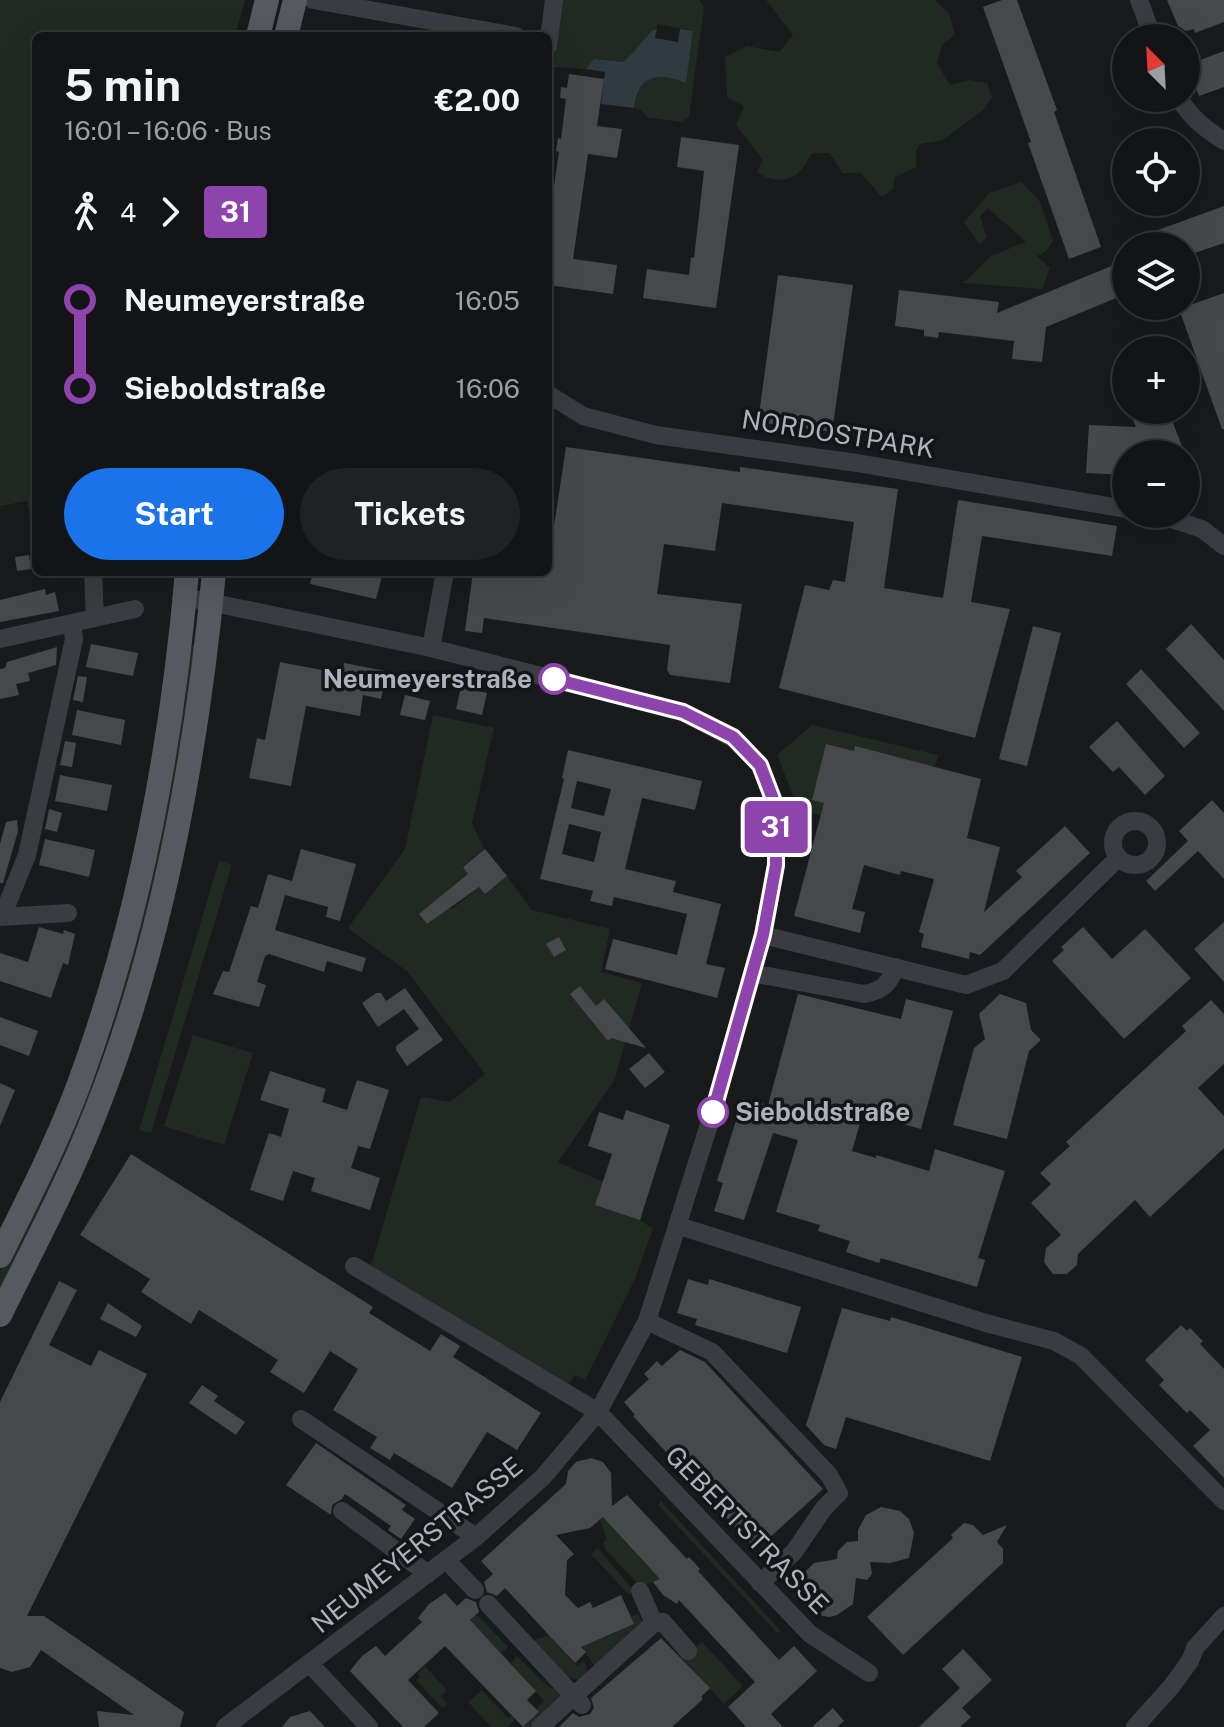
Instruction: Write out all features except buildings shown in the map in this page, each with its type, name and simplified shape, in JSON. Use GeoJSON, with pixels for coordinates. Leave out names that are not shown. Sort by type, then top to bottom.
{"type":"FeatureCollection","features":[{"type":"Feature","properties":{"kind":"main road"},"geometry":{"type":"LineString","coordinates":[[259,32],[267,0]]}},
{"type":"Feature","properties":{"kind":"main road"},"geometry":{"type":"LineString","coordinates":[[287,32],[295,0]]}},
{"type":"Feature","properties":{"kind":"main road"},"geometry":{"type":"LineString","coordinates":[[0,1256],[63,1125],[104,1009],[145,852],[162,764],[187,576]]}},
{"type":"Feature","properties":{"kind":"main road"},"geometry":{"type":"LineString","coordinates":[[0,1315],[86,1135],[129,1016],[174,841],[193,733],[214,576]]}},
{"type":"Feature","properties":{"kind":"street"},"geometry":{"type":"LineString","coordinates":[[313,0],[493,32]]}},
{"type":"Feature","properties":{"kind":"street"},"geometry":{"type":"LineString","coordinates":[[549,32],[554,0]]}},
{"type":"Feature","properties":{"kind":"street"},"geometry":{"type":"LineString","coordinates":[[1139,0],[1148,24]]}},
{"type":"Feature","properties":{"kind":"street"},"geometry":{"type":"LineString","coordinates":[[1188,112],[1203,128],[1224,141]]}},
{"type":"Feature","properties":{"kind":"street","name":"NORDOSTPARK"},"geometry":{"type":"LineString","coordinates":[[552,397],[583,416],[656,435],[735,444],[1112,507]]}},
{"type":"Feature","properties":{"kind":"street"},"geometry":{"type":"LineString","coordinates":[[1199,528],[1224,546]]}},
{"type":"Feature","properties":{"kind":"street"},"geometry":{"type":"LineString","coordinates":[[93,576],[95,618]]}},
{"type":"Feature","properties":{"kind":"street"},"geometry":{"type":"LineString","coordinates":[[431,648],[444,576]]}},
{"type":"Feature","properties":{"kind":"street","name":"NEUMEYERSTRASSE"},"geometry":{"type":"LineString","coordinates":[[185,597],[431,648],[683,712],[733,737],[760,765],[776,807],[776,865],[763,935],[679,1226],[647,1321],[598,1412],[543,1477],[476,1537],[225,1727]]}},
{"type":"Feature","properties":{"kind":"street"},"geometry":{"type":"LineString","coordinates":[[0,639],[135,609]]}},
{"type":"Feature","properties":{"kind":"street"},"geometry":{"type":"LineString","coordinates":[[68,913],[1,917],[27,855],[74,639],[72,624]]}},
{"type":"Feature","properties":{"kind":"street"},"geometry":{"type":"LineString","coordinates":[[763,935],[966,985],[1003,971],[1118,858]]}},
{"type":"Feature","properties":{"kind":"street"},"geometry":{"type":"LineString","coordinates":[[752,973],[864,994],[879,992],[890,982],[896,967]]}},
{"type":"Feature","properties":{"kind":"street"},"geometry":{"type":"LineString","coordinates":[[679,1226],[986,1323],[1054,1341],[1081,1356],[1224,1501]]}},
{"type":"Feature","properties":{"kind":"street","name":"GEBERTSTRASSE"},"geometry":{"type":"LineString","coordinates":[[354,1266],[598,1412],[810,1634],[869,1673]]}},
{"type":"Feature","properties":{"kind":"street"},"geometry":{"type":"LineString","coordinates":[[647,1321],[712,1352],[829,1475],[839,1493],[824,1508],[794,1552],[760,1583]]}},
{"type":"Feature","properties":{"kind":"street"},"geometry":{"type":"LineString","coordinates":[[301,1419],[476,1537]]}},
{"type":"Feature","properties":{"kind":"street"},"geometry":{"type":"LineString","coordinates":[[342,1511],[428,1574]]}},
{"type":"Feature","properties":{"kind":"street"},"geometry":{"type":"LineString","coordinates":[[446,1560],[475,1590]]}},
{"type":"Feature","properties":{"kind":"street"},"geometry":{"type":"LineString","coordinates":[[640,1591],[654,1623]]}},
{"type":"Feature","properties":{"kind":"street"},"geometry":{"type":"LineString","coordinates":[[488,1604],[578,1700]]}},
{"type":"Feature","properties":{"kind":"street"},"geometry":{"type":"LineString","coordinates":[[1135,1727],[1171,1687],[1190,1661],[1195,1648],[1224,1616]]}},
{"type":"Feature","properties":{"kind":"street"},"geometry":{"type":"LineString","coordinates":[[540,1727],[578,1700],[654,1623],[663,1622],[688,1651]]}},
{"type":"Feature","properties":{"kind":"street"},"geometry":{"type":"LineString","coordinates":[[310,1664],[369,1727]]}},
{"type":"Feature","properties":{"kind":"shaded area"},"geometry":{"type":"Polygon","coordinates":[[[0,0],[245,0],[236,32],[32,32],[32,526],[27,501],[0,506],[0,0]]]}},
{"type":"Feature","properties":{"kind":"shaded area"},"geometry":{"type":"Polygon","coordinates":[[[562,0],[699,0],[704,7],[689,117],[680,122],[647,117],[640,109],[634,108],[640,88],[651,79],[667,77],[686,83],[693,31],[658,24],[637,52],[623,62],[594,59],[586,69],[553,67],[562,0]]]}},
{"type":"Feature","properties":{"kind":"shaded area"},"geometry":{"type":"Polygon","coordinates":[[[766,0],[935,0],[949,13],[955,35],[942,45],[937,63],[950,85],[969,80],[987,83],[992,98],[983,110],[943,140],[920,144],[916,151],[916,167],[895,177],[893,189],[882,197],[861,173],[843,173],[829,153],[813,153],[801,170],[785,179],[762,175],[757,172],[763,160],[736,125],[744,106],[727,97],[725,57],[747,46],[779,52],[793,35],[766,0]]]}},
{"type":"Feature","properties":{"kind":"shaded area"},"geometry":{"type":"Polygon","coordinates":[[[657,28],[655,38],[678,42],[680,29],[693,31],[686,83],[659,77],[645,82],[640,88],[634,108],[601,104],[605,72],[586,69],[594,59],[623,62],[657,28]]]}},
{"type":"Feature","properties":{"kind":"shaded area"},"geometry":{"type":"Polygon","coordinates":[[[1022,182],[1040,202],[1053,241],[1046,251],[1037,256],[1050,268],[1042,289],[963,283],[991,256],[1026,242],[988,208],[980,216],[987,238],[979,244],[964,222],[989,193],[1022,182]]]}},
{"type":"Feature","properties":{"kind":"shaded area"},"geometry":{"type":"Polygon","coordinates":[[[187,644],[199,645],[186,732],[145,931],[94,1096],[0,1297],[0,1272],[74,1116],[187,644]]]}},
{"type":"Feature","properties":{"kind":"shaded area"},"geometry":{"type":"Polygon","coordinates":[[[433,715],[494,728],[472,823],[484,849],[463,866],[468,874],[441,897],[452,909],[479,887],[485,894],[507,876],[532,910],[610,929],[601,972],[642,983],[615,1079],[558,1162],[603,1182],[653,1229],[634,1281],[585,1380],[575,1375],[567,1386],[370,1269],[421,1097],[450,1102],[485,1074],[408,972],[348,928],[405,849],[433,715]]]}},
{"type":"Feature","properties":{"kind":"shaded area"},"geometry":{"type":"Polygon","coordinates":[[[812,725],[938,755],[917,839],[799,810],[777,755],[812,725]]]}},
{"type":"Feature","properties":{"kind":"shaded area"},"geometry":{"type":"Polygon","coordinates":[[[219,861],[232,865],[151,1133],[139,1130],[219,861]]]}},
{"type":"Feature","properties":{"kind":"shaded area"},"geometry":{"type":"Polygon","coordinates":[[[193,1035],[253,1053],[224,1145],[164,1126],[193,1035]]]}},
{"type":"Feature","properties":{"kind":"shaded area"},"geometry":{"type":"Polygon","coordinates":[[[661,1501],[781,1631],[777,1633],[658,1505],[661,1501]]]}},
{"type":"Feature","properties":{"kind":"shaded area"},"geometry":{"type":"Polygon","coordinates":[[[603,1517],[660,1579],[641,1587],[606,1550],[603,1543],[607,1539],[600,1521],[603,1517]]]}},
{"type":"Feature","properties":{"kind":"shaded area"},"geometry":{"type":"Polygon","coordinates":[[[598,1548],[634,1591],[628,1594],[591,1554],[598,1548]]]}},
{"type":"Feature","properties":{"kind":"shaded area"},"geometry":{"type":"Polygon","coordinates":[[[477,1614],[508,1647],[501,1653],[470,1620],[477,1614]]]}},
{"type":"Feature","properties":{"kind":"shaded area"},"geometry":{"type":"Polygon","coordinates":[[[638,1614],[645,1628],[596,1668],[581,1647],[633,1625],[630,1617],[638,1614]]]}},
{"type":"Feature","properties":{"kind":"shaded area"},"geometry":{"type":"Polygon","coordinates":[[[549,1635],[577,1666],[584,1661],[588,1673],[585,1679],[577,1680],[563,1674],[534,1644],[535,1640],[549,1635]]]}},
{"type":"Feature","properties":{"kind":"shaded area"},"geometry":{"type":"Polygon","coordinates":[[[702,1642],[743,1686],[724,1704],[683,1659],[702,1642]]]}},
{"type":"Feature","properties":{"kind":"shaded area"},"geometry":{"type":"Polygon","coordinates":[[[517,1656],[550,1688],[560,1687],[562,1695],[534,1727],[523,1727],[539,1713],[536,1709],[544,1701],[511,1663],[517,1656]]]}},
{"type":"Feature","properties":{"kind":"shaded area"},"geometry":{"type":"Polygon","coordinates":[[[425,1666],[447,1690],[441,1696],[448,1704],[442,1708],[416,1680],[425,1666]]]}},
{"type":"Feature","properties":{"kind":"shaded area"},"geometry":{"type":"Polygon","coordinates":[[[482,1690],[508,1718],[512,1716],[515,1720],[507,1727],[491,1727],[468,1702],[482,1690]]]}},
{"type":"Feature","properties":{"kind":"bus line","name":"31"},"geometry":{"type":"LineString","coordinates":[[554,679],[683,712],[733,737],[760,765],[776,807],[776,865],[763,935],[713,1112]]}},
{"type":"Feature","properties":{"kind":"place","name":"Neumeyerstraße"},"geometry":{"type":"Point","coordinates":[554,679]}},
{"type":"Feature","properties":{"kind":"place","name":"Sieboldstraße"},"geometry":{"type":"Point","coordinates":[713,1112]}}]}
